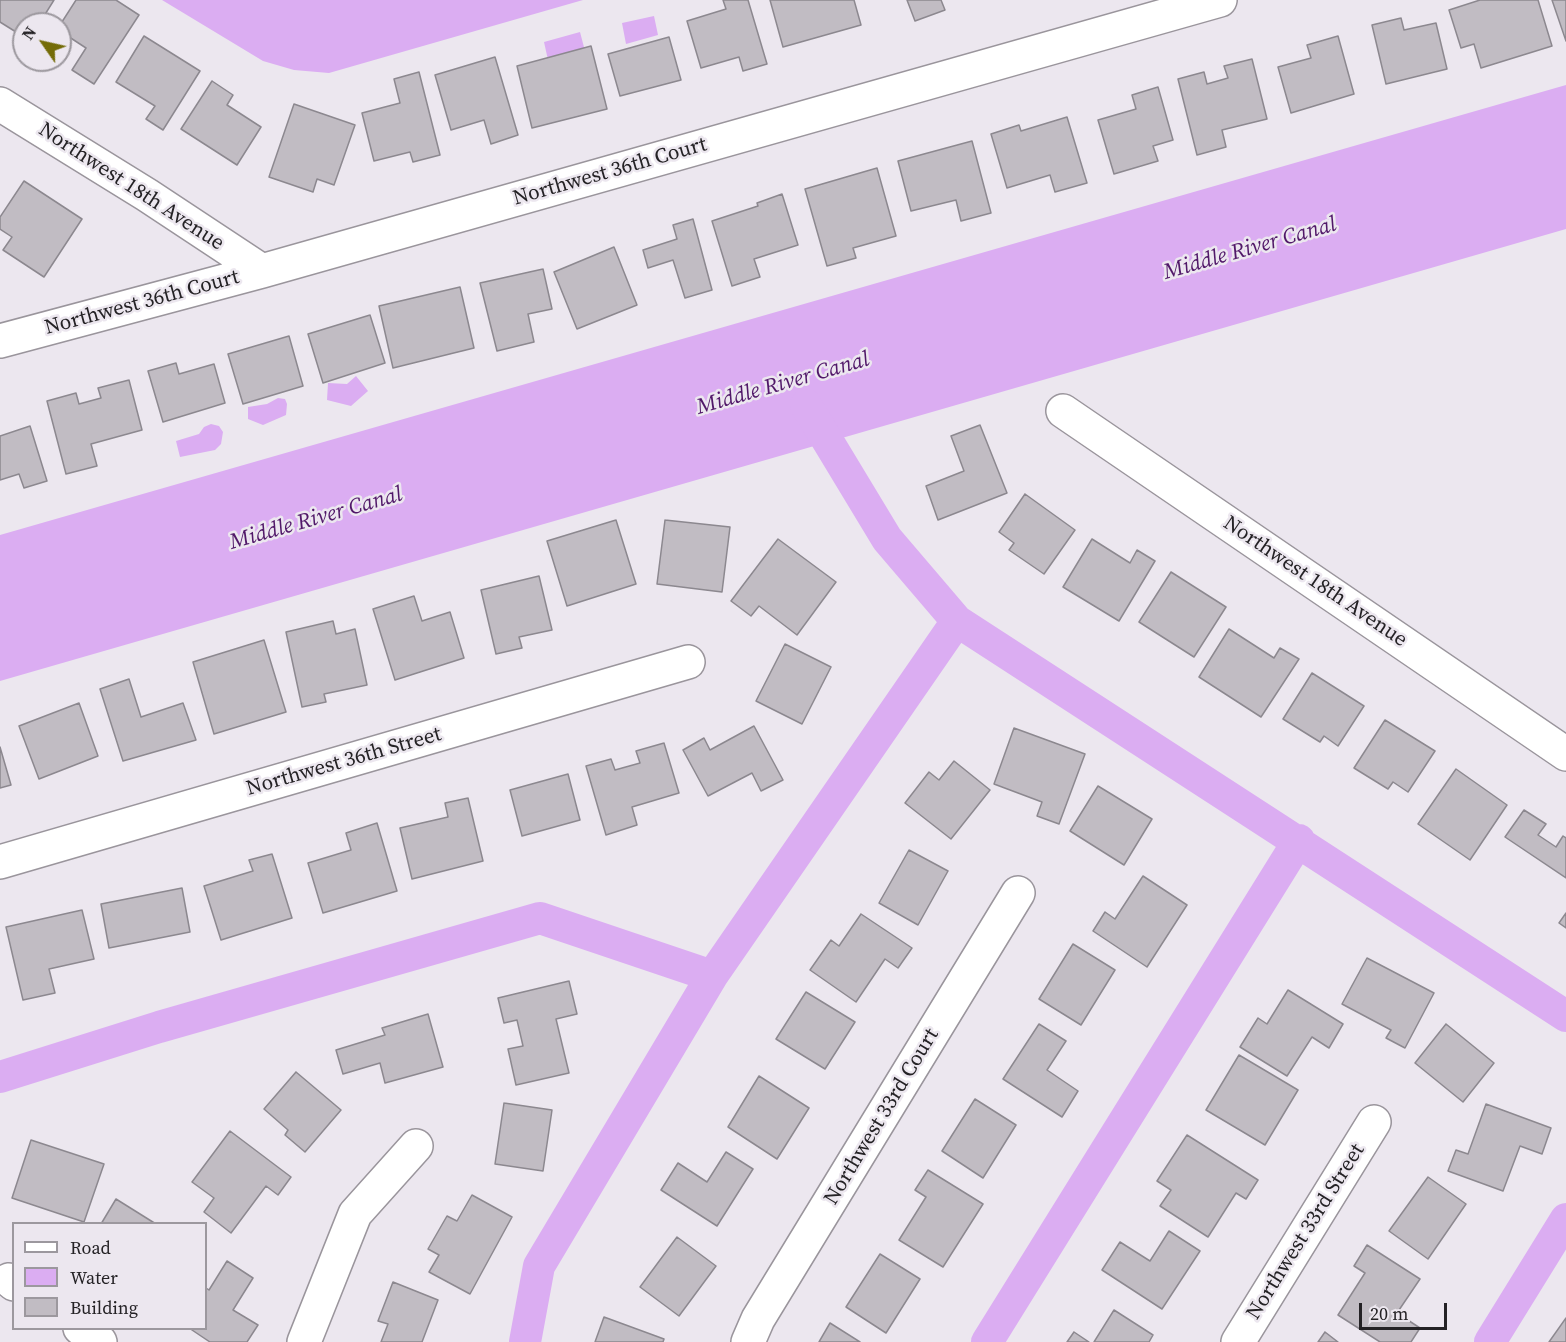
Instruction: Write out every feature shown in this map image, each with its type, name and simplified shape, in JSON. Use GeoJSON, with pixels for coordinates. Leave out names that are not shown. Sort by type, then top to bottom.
{"type":"FeatureCollection","features":[{"type":"Feature","properties":{"kind":"street","name":"Northwest 36th Court"},"geometry":{"type":"LineString","coordinates":[[0,341],[262,271],[1220,0]]}},
{"type":"Feature","properties":{"kind":"street","name":"Northwest 18th Avenue"},"geometry":{"type":"LineString","coordinates":[[0,104],[147,195],[262,271]]}},
{"type":"Feature","properties":{"kind":"street","name":"Northwest 18th Avenue"},"geometry":{"type":"LineString","coordinates":[[1064,411],[1566,754]]}},
{"type":"Feature","properties":{"kind":"street","name":"Northwest 36th Street"},"geometry":{"type":"LineString","coordinates":[[0,862],[688,662]]}},
{"type":"Feature","properties":{"kind":"street","name":"Northwest 33rd Court"},"geometry":{"type":"LineString","coordinates":[[748,1342],[764,1309],[1018,893]]}},
{"type":"Feature","properties":{"kind":"street","name":"Northwest 33rd Street"},"geometry":{"type":"LineString","coordinates":[[1238,1342],[1374,1122]]}},
{"type":"Feature","properties":{"kind":"street"},"geometry":{"type":"LineString","coordinates":[[304,1342],[355,1214],[416,1146]]}},
{"type":"Feature","properties":{"kind":"street"},"geometry":{"type":"LineString","coordinates":[[82,1330],[100,1342]]}},
{"type":"Feature","properties":{"kind":"water"},"geometry":{"type":"Polygon","coordinates":[[[162,0],[583,0],[329,73],[294,70],[263,61],[162,0]]]}},
{"type":"Feature","properties":{"kind":"water"},"geometry":{"type":"Polygon","coordinates":[[[654,16],[658,35],[626,44],[622,23],[654,16]]]}},
{"type":"Feature","properties":{"kind":"water"},"geometry":{"type":"Polygon","coordinates":[[[580,32],[585,51],[548,60],[544,42],[580,32]]]}},
{"type":"Feature","properties":{"kind":"water","name":"Middle River Canal"},"geometry":{"type":"Polygon","coordinates":[[[1566,85],[1566,229],[0,681],[0,535],[1566,85]]]}},
{"type":"Feature","properties":{"kind":"water"},"geometry":{"type":"Polygon","coordinates":[[[356,376],[368,391],[351,406],[327,400],[328,383],[347,384],[356,376]]]}},
{"type":"Feature","properties":{"kind":"water"},"geometry":{"type":"Polygon","coordinates":[[[278,398],[285,399],[286,415],[263,425],[248,419],[248,407],[267,404],[278,398]]]}},
{"type":"Feature","properties":{"kind":"water"},"geometry":{"type":"Polygon","coordinates":[[[211,424],[219,426],[223,432],[221,444],[215,450],[180,457],[176,441],[199,434],[204,427],[211,424]]]}},
{"type":"Feature","properties":{"kind":"building"},"geometry":{"type":"Polygon","coordinates":[[[0,0],[54,0],[46,12],[12,12],[12,30],[0,22],[0,0]]]}},
{"type":"Feature","properties":{"kind":"building"},"geometry":{"type":"Polygon","coordinates":[[[76,0],[116,0],[139,15],[94,84],[72,70],[86,48],[72,39],[72,12],[68,12],[76,0]]]}},
{"type":"Feature","properties":{"kind":"building"},"geometry":{"type":"Polygon","coordinates":[[[723,0],[748,0],[767,64],[743,71],[739,57],[701,68],[687,21],[726,9],[723,0]]]}},
{"type":"Feature","properties":{"kind":"building"},"geometry":{"type":"Polygon","coordinates":[[[770,0],[854,0],[861,25],[783,47],[770,0]]]}},
{"type":"Feature","properties":{"kind":"building"},"geometry":{"type":"Polygon","coordinates":[[[907,0],[941,0],[945,10],[915,21],[907,0]]]}},
{"type":"Feature","properties":{"kind":"building"},"geometry":{"type":"Polygon","coordinates":[[[1480,0],[1538,0],[1552,46],[1481,68],[1474,44],[1461,48],[1449,10],[1480,0]]]}},
{"type":"Feature","properties":{"kind":"building"},"geometry":{"type":"Polygon","coordinates":[[[1552,0],[1566,0],[1566,41],[1552,0]]]}},
{"type":"Feature","properties":{"kind":"building"},"geometry":{"type":"Polygon","coordinates":[[[1401,18],[1404,30],[1436,23],[1447,69],[1386,84],[1372,25],[1401,18]]]}},
{"type":"Feature","properties":{"kind":"building"},"geometry":{"type":"Polygon","coordinates":[[[144,36],[200,71],[163,130],[146,119],[155,106],[116,82],[144,36]]]}},
{"type":"Feature","properties":{"kind":"building"},"geometry":{"type":"Polygon","coordinates":[[[1338,36],[1354,94],[1291,113],[1278,67],[1311,58],[1307,45],[1338,36]]]}},
{"type":"Feature","properties":{"kind":"building"},"geometry":{"type":"Polygon","coordinates":[[[669,37],[681,80],[620,96],[608,54],[669,37]]]}},
{"type":"Feature","properties":{"kind":"building"},"geometry":{"type":"Polygon","coordinates":[[[591,46],[607,109],[532,128],[517,66],[591,46]]]}},
{"type":"Feature","properties":{"kind":"building"},"geometry":{"type":"Polygon","coordinates":[[[495,57],[518,135],[491,144],[484,120],[451,130],[435,75],[495,57]]]}},
{"type":"Feature","properties":{"kind":"building"},"geometry":{"type":"Polygon","coordinates":[[[1252,59],[1267,119],[1222,130],[1226,147],[1197,155],[1178,79],[1204,72],[1207,84],[1228,78],[1224,66],[1252,59]]]}},
{"type":"Feature","properties":{"kind":"building"},"geometry":{"type":"Polygon","coordinates":[[[419,72],[440,155],[413,162],[410,152],[374,161],[362,113],[400,103],[394,79],[419,72]]]}},
{"type":"Feature","properties":{"kind":"building"},"geometry":{"type":"Polygon","coordinates":[[[212,81],[233,95],[227,105],[261,127],[237,165],[181,129],[212,81]]]}},
{"type":"Feature","properties":{"kind":"building"},"geometry":{"type":"Polygon","coordinates":[[[1158,87],[1173,140],[1153,146],[1158,161],[1114,174],[1098,120],[1136,109],[1132,95],[1158,87]]]}},
{"type":"Feature","properties":{"kind":"building"},"geometry":{"type":"Polygon","coordinates":[[[294,104],[355,125],[334,185],[317,179],[313,192],[269,177],[294,104]]]}},
{"type":"Feature","properties":{"kind":"building"},"geometry":{"type":"Polygon","coordinates":[[[1067,117],[1087,183],[1055,192],[1050,175],[1007,188],[991,134],[1019,125],[1021,131],[1067,117]]]}},
{"type":"Feature","properties":{"kind":"building"},"geometry":{"type":"Polygon","coordinates":[[[972,141],[991,213],[961,221],[956,200],[911,211],[898,161],[972,141]]]}},
{"type":"Feature","properties":{"kind":"building"},"geometry":{"type":"Polygon","coordinates":[[[877,168],[896,236],[853,248],[856,258],[827,266],[805,189],[877,168]]]}},
{"type":"Feature","properties":{"kind":"building"},"geometry":{"type":"Polygon","coordinates":[[[24,181],[82,219],[44,277],[3,250],[12,237],[0,229],[0,217],[24,181]]]}},
{"type":"Feature","properties":{"kind":"building"},"geometry":{"type":"Polygon","coordinates":[[[782,194],[798,245],[754,259],[760,277],[732,286],[712,221],[758,206],[757,203],[782,194]]]}},
{"type":"Feature","properties":{"kind":"building"},"geometry":{"type":"Polygon","coordinates":[[[693,219],[712,290],[685,298],[673,260],[648,268],[643,250],[677,239],[673,225],[693,219]]]}},
{"type":"Feature","properties":{"kind":"building"},"geometry":{"type":"Polygon","coordinates":[[[614,247],[637,305],[577,329],[554,272],[614,247]]]}},
{"type":"Feature","properties":{"kind":"building"},"geometry":{"type":"Polygon","coordinates":[[[543,269],[552,309],[528,314],[534,342],[497,351],[480,283],[543,269]]]}},
{"type":"Feature","properties":{"kind":"building"},"geometry":{"type":"Polygon","coordinates":[[[460,287],[474,348],[393,368],[379,306],[460,287]]]}},
{"type":"Feature","properties":{"kind":"building"},"geometry":{"type":"Polygon","coordinates":[[[370,315],[385,363],[323,383],[308,334],[370,315]]]}},
{"type":"Feature","properties":{"kind":"building"},"geometry":{"type":"Polygon","coordinates":[[[289,336],[303,386],[243,404],[228,354],[289,336]]]}},
{"type":"Feature","properties":{"kind":"building"},"geometry":{"type":"Polygon","coordinates":[[[176,363],[179,374],[214,364],[225,403],[163,422],[148,371],[176,363]]]}},
{"type":"Feature","properties":{"kind":"building"},"geometry":{"type":"Polygon","coordinates":[[[129,380],[142,430],[91,444],[97,466],[66,474],[47,401],[76,393],[79,404],[101,398],[98,388],[129,380]]]}},
{"type":"Feature","properties":{"kind":"building"},"geometry":{"type":"Polygon","coordinates":[[[980,425],[1007,493],[938,520],[926,486],[964,471],[951,436],[980,425]]]}},
{"type":"Feature","properties":{"kind":"building"},"geometry":{"type":"Polygon","coordinates":[[[30,426],[47,481],[24,488],[19,474],[0,480],[0,436],[30,426]]]}},
{"type":"Feature","properties":{"kind":"building"},"geometry":{"type":"Polygon","coordinates":[[[1025,494],[1075,530],[1044,574],[1009,550],[1014,543],[999,532],[1025,494]]]}},
{"type":"Feature","properties":{"kind":"building"},"geometry":{"type":"Polygon","coordinates":[[[616,520],[636,584],[567,606],[547,541],[616,520]]]}},
{"type":"Feature","properties":{"kind":"building"},"geometry":{"type":"Polygon","coordinates":[[[665,520],[730,527],[722,592],[657,584],[665,520]]]}},
{"type":"Feature","properties":{"kind":"building"},"geometry":{"type":"Polygon","coordinates":[[[778,539],[836,582],[797,635],[759,606],[751,616],[731,601],[778,539]]]}},
{"type":"Feature","properties":{"kind":"building"},"geometry":{"type":"Polygon","coordinates":[[[1092,539],[1130,563],[1137,550],[1155,561],[1119,621],[1063,587],[1092,539]]]}},
{"type":"Feature","properties":{"kind":"building"},"geometry":{"type":"Polygon","coordinates":[[[1171,572],[1226,607],[1194,657],[1139,622],[1171,572]]]}},
{"type":"Feature","properties":{"kind":"building"},"geometry":{"type":"Polygon","coordinates":[[[539,576],[552,630],[519,637],[522,648],[496,654],[481,590],[539,576]]]}},
{"type":"Feature","properties":{"kind":"building"},"geometry":{"type":"Polygon","coordinates":[[[414,596],[422,621],[450,612],[464,658],[395,680],[373,609],[414,596]]]}},
{"type":"Feature","properties":{"kind":"building"},"geometry":{"type":"Polygon","coordinates":[[[333,621],[336,634],[355,629],[367,685],[324,694],[326,702],[302,707],[286,632],[333,621]]]}},
{"type":"Feature","properties":{"kind":"building"},"geometry":{"type":"Polygon","coordinates":[[[1229,629],[1274,658],[1280,648],[1299,659],[1261,717],[1199,677],[1229,629]]]}},
{"type":"Feature","properties":{"kind":"building"},"geometry":{"type":"Polygon","coordinates":[[[264,640],[286,712],[214,734],[193,662],[264,640]]]}},
{"type":"Feature","properties":{"kind":"building"},"geometry":{"type":"Polygon","coordinates":[[[785,644],[831,667],[802,724],[756,701],[785,644]]]}},
{"type":"Feature","properties":{"kind":"building"},"geometry":{"type":"Polygon","coordinates":[[[1312,673],[1364,706],[1338,746],[1324,736],[1320,742],[1283,719],[1312,673]]]}},
{"type":"Feature","properties":{"kind":"building"},"geometry":{"type":"Polygon","coordinates":[[[129,679],[141,717],[183,703],[196,740],[123,761],[100,689],[129,679]]]}},
{"type":"Feature","properties":{"kind":"building"},"geometry":{"type":"Polygon","coordinates":[[[79,703],[98,756],[39,779],[19,726],[79,703]]]}},
{"type":"Feature","properties":{"kind":"building"},"geometry":{"type":"Polygon","coordinates":[[[1385,720],[1435,751],[1408,792],[1393,782],[1388,789],[1354,768],[1385,720]]]}},
{"type":"Feature","properties":{"kind":"building"},"geometry":{"type":"Polygon","coordinates":[[[754,726],[783,780],[761,791],[752,773],[708,796],[683,750],[704,738],[710,750],[754,726]]]}},
{"type":"Feature","properties":{"kind":"building"},"geometry":{"type":"Polygon","coordinates":[[[1014,728],[1085,754],[1059,824],[1037,816],[1042,802],[994,784],[1014,728]]]}},
{"type":"Feature","properties":{"kind":"building"},"geometry":{"type":"Polygon","coordinates":[[[664,743],[679,793],[632,807],[637,825],[606,835],[586,766],[611,759],[615,770],[640,763],[636,751],[664,743]]]}},
{"type":"Feature","properties":{"kind":"building"},"geometry":{"type":"Polygon","coordinates":[[[0,747],[11,785],[0,788],[0,747]]]}},
{"type":"Feature","properties":{"kind":"building"},"geometry":{"type":"Polygon","coordinates":[[[954,761],[990,790],[951,839],[905,803],[929,772],[939,780],[954,761]]]}},
{"type":"Feature","properties":{"kind":"building"},"geometry":{"type":"Polygon","coordinates":[[[1456,769],[1507,805],[1470,860],[1418,824],[1456,769]]]}},
{"type":"Feature","properties":{"kind":"building"},"geometry":{"type":"Polygon","coordinates":[[[568,774],[580,820],[522,836],[510,790],[568,774]]]}},
{"type":"Feature","properties":{"kind":"building"},"geometry":{"type":"Polygon","coordinates":[[[1098,786],[1152,819],[1124,865],[1070,831],[1098,786]]]}},
{"type":"Feature","properties":{"kind":"building"},"geometry":{"type":"Polygon","coordinates":[[[468,798],[483,861],[412,879],[400,828],[448,817],[445,803],[468,798]]]}},
{"type":"Feature","properties":{"kind":"building"},"geometry":{"type":"Polygon","coordinates":[[[1524,810],[1546,824],[1538,835],[1556,847],[1563,836],[1566,838],[1566,878],[1505,837],[1524,810]]]}},
{"type":"Feature","properties":{"kind":"building"},"geometry":{"type":"Polygon","coordinates":[[[377,823],[397,891],[323,913],[308,863],[351,850],[346,833],[377,823]]]}},
{"type":"Feature","properties":{"kind":"building"},"geometry":{"type":"Polygon","coordinates":[[[909,850],[948,871],[918,925],[879,903],[909,850]]]}},
{"type":"Feature","properties":{"kind":"building"},"geometry":{"type":"Polygon","coordinates":[[[272,854],[292,918],[221,940],[204,886],[253,871],[249,860],[272,854]]]}},
{"type":"Feature","properties":{"kind":"building"},"geometry":{"type":"Polygon","coordinates":[[[1143,876],[1187,905],[1147,967],[1093,931],[1105,912],[1115,919],[1143,876]]]}},
{"type":"Feature","properties":{"kind":"building"},"geometry":{"type":"Polygon","coordinates":[[[182,888],[190,932],[109,948],[101,904],[182,888]]]}},
{"type":"Feature","properties":{"kind":"building"},"geometry":{"type":"Polygon","coordinates":[[[82,910],[94,959],[49,969],[55,993],[23,1000],[6,927],[82,910]]]}},
{"type":"Feature","properties":{"kind":"building"},"geometry":{"type":"Polygon","coordinates":[[[1566,913],[1566,928],[1559,923],[1566,913]]]}},
{"type":"Feature","properties":{"kind":"building"},"geometry":{"type":"Polygon","coordinates":[[[861,914],[912,948],[898,968],[885,959],[856,1002],[810,970],[831,940],[839,946],[861,914]]]}},
{"type":"Feature","properties":{"kind":"building"},"geometry":{"type":"Polygon","coordinates":[[[1073,944],[1115,970],[1081,1025],[1039,999],[1073,944]]]}},
{"type":"Feature","properties":{"kind":"building"},"geometry":{"type":"Polygon","coordinates":[[[1367,958],[1434,993],[1405,1048],[1386,1038],[1391,1030],[1342,1004],[1367,958]]]}},
{"type":"Feature","properties":{"kind":"building"},"geometry":{"type":"Polygon","coordinates":[[[569,981],[577,1014],[556,1019],[569,1073],[516,1085],[508,1049],[523,1046],[517,1020],[504,1023],[498,998],[569,981]]]}},
{"type":"Feature","properties":{"kind":"building"},"geometry":{"type":"Polygon","coordinates":[[[1288,990],[1343,1024],[1329,1048],[1312,1037],[1287,1076],[1240,1047],[1258,1018],[1267,1024],[1288,990]]]}},
{"type":"Feature","properties":{"kind":"building"},"geometry":{"type":"Polygon","coordinates":[[[806,992],[855,1022],[825,1069],[776,1039],[806,992]]]}},
{"type":"Feature","properties":{"kind":"building"},"geometry":{"type":"Polygon","coordinates":[[[428,1014],[443,1067],[385,1083],[380,1063],[343,1074],[336,1050],[385,1035],[382,1028],[428,1014]]]}},
{"type":"Feature","properties":{"kind":"building"},"geometry":{"type":"Polygon","coordinates":[[[1039,1024],[1066,1041],[1047,1070],[1078,1091],[1062,1117],[1003,1079],[1039,1024]]]}},
{"type":"Feature","properties":{"kind":"building"},"geometry":{"type":"Polygon","coordinates":[[[1446,1024],[1494,1063],[1463,1102],[1415,1063],[1446,1024]]]}},
{"type":"Feature","properties":{"kind":"building"},"geometry":{"type":"Polygon","coordinates":[[[1239,1055],[1298,1090],[1265,1145],[1206,1110],[1239,1055]]]}},
{"type":"Feature","properties":{"kind":"building"},"geometry":{"type":"Polygon","coordinates":[[[296,1072],[341,1110],[305,1152],[285,1135],[288,1130],[264,1109],[296,1072]]]}},
{"type":"Feature","properties":{"kind":"building"},"geometry":{"type":"Polygon","coordinates":[[[759,1076],[809,1108],[777,1159],[728,1127],[759,1076]]]}},
{"type":"Feature","properties":{"kind":"building"},"geometry":{"type":"Polygon","coordinates":[[[975,1099],[1016,1125],[983,1178],[942,1151],[975,1099]]]}},
{"type":"Feature","properties":{"kind":"building"},"geometry":{"type":"Polygon","coordinates":[[[504,1103],[552,1110],[543,1171],[495,1164],[504,1103]]]}},
{"type":"Feature","properties":{"kind":"building"},"geometry":{"type":"Polygon","coordinates":[[[1486,1104],[1551,1128],[1542,1154],[1520,1146],[1503,1191],[1448,1171],[1456,1150],[1468,1154],[1486,1104]]]}},
{"type":"Feature","properties":{"kind":"building"},"geometry":{"type":"Polygon","coordinates":[[[230,1131],[291,1177],[278,1195],[266,1186],[231,1233],[204,1212],[214,1198],[192,1182],[230,1131]]]}},
{"type":"Feature","properties":{"kind":"building"},"geometry":{"type":"Polygon","coordinates":[[[1187,1135],[1258,1180],[1246,1199],[1236,1193],[1208,1237],[1160,1206],[1171,1190],[1157,1181],[1187,1135]]]}},
{"type":"Feature","properties":{"kind":"building"},"geometry":{"type":"Polygon","coordinates":[[[31,1140],[104,1164],[84,1222],[12,1198],[31,1140]]]}},
{"type":"Feature","properties":{"kind":"building"},"geometry":{"type":"Polygon","coordinates":[[[726,1152],[753,1169],[717,1226],[661,1190],[678,1163],[707,1182],[726,1152]]]}},
{"type":"Feature","properties":{"kind":"building"},"geometry":{"type":"Polygon","coordinates":[[[928,1170],[983,1204],[943,1267],[899,1240],[926,1197],[915,1190],[928,1170]]]}},
{"type":"Feature","properties":{"kind":"building"},"geometry":{"type":"Polygon","coordinates":[[[1428,1177],[1466,1204],[1428,1259],[1389,1231],[1428,1177]]]}},
{"type":"Feature","properties":{"kind":"building"},"geometry":{"type":"Polygon","coordinates":[[[472,1195],[512,1217],[470,1294],[429,1272],[439,1255],[428,1249],[447,1216],[457,1221],[472,1195]]]}},
{"type":"Feature","properties":{"kind":"building"},"geometry":{"type":"Polygon","coordinates":[[[116,1199],[153,1222],[102,1222],[116,1199]]]}},
{"type":"Feature","properties":{"kind":"building"},"geometry":{"type":"Polygon","coordinates":[[[1169,1231],[1200,1251],[1162,1309],[1102,1270],[1120,1242],[1150,1261],[1169,1231]]]}},
{"type":"Feature","properties":{"kind":"building"},"geometry":{"type":"Polygon","coordinates":[[[677,1237],[716,1266],[679,1316],[640,1287],[677,1237]]]}},
{"type":"Feature","properties":{"kind":"building"},"geometry":{"type":"Polygon","coordinates":[[[1367,1245],[1420,1279],[1397,1313],[1420,1328],[1411,1342],[1380,1342],[1338,1315],[1365,1273],[1354,1266],[1367,1245]]]}},
{"type":"Feature","properties":{"kind":"building"},"geometry":{"type":"Polygon","coordinates":[[[880,1254],[920,1279],[886,1333],[846,1307],[880,1254]]]}},
{"type":"Feature","properties":{"kind":"building"},"geometry":{"type":"Polygon","coordinates":[[[227,1261],[253,1278],[233,1310],[258,1325],[247,1342],[210,1342],[192,1330],[207,1330],[207,1289],[209,1290],[227,1261]]]}},
{"type":"Feature","properties":{"kind":"building"},"geometry":{"type":"Polygon","coordinates":[[[393,1282],[438,1300],[422,1342],[381,1342],[388,1324],[378,1321],[393,1282]]]}},
{"type":"Feature","properties":{"kind":"building"},"geometry":{"type":"Polygon","coordinates":[[[1114,1310],[1153,1335],[1149,1342],[1094,1342],[1114,1310]]]}},
{"type":"Feature","properties":{"kind":"building"},"geometry":{"type":"Polygon","coordinates":[[[604,1317],[664,1339],[663,1342],[595,1342],[604,1317]]]}},
{"type":"Feature","properties":{"kind":"building"},"geometry":{"type":"Polygon","coordinates":[[[1566,1318],[1566,1342],[1549,1342],[1566,1318]]]}},
{"type":"Feature","properties":{"kind":"building"},"geometry":{"type":"Polygon","coordinates":[[[830,1323],[860,1342],[819,1342],[830,1323]]]}},
{"type":"Feature","properties":{"kind":"building"},"geometry":{"type":"Polygon","coordinates":[[[1074,1332],[1089,1342],[1067,1342],[1074,1332]]]}},
{"type":"Feature","properties":{"kind":"building"},"geometry":{"type":"Polygon","coordinates":[[[1325,1332],[1338,1342],[1318,1342],[1325,1332]]]}},
{"type":"Feature","properties":{"kind":"waterway"},"geometry":{"type":"LineString","coordinates":[[0,1077],[159,1027],[540,918],[712,976],[957,621],[887,539],[806,405]]}},
{"type":"Feature","properties":{"kind":"waterway"},"geometry":{"type":"LineString","coordinates":[[957,621],[1566,1016]]}},
{"type":"Feature","properties":{"kind":"waterway"},"geometry":{"type":"LineString","coordinates":[[987,1342],[1299,840]]}},
{"type":"Feature","properties":{"kind":"waterway"},"geometry":{"type":"LineString","coordinates":[[525,1342],[539,1266],[712,976]]}},
{"type":"Feature","properties":{"kind":"waterway"},"geometry":{"type":"LineString","coordinates":[[1490,1342],[1566,1219]]}}]}
